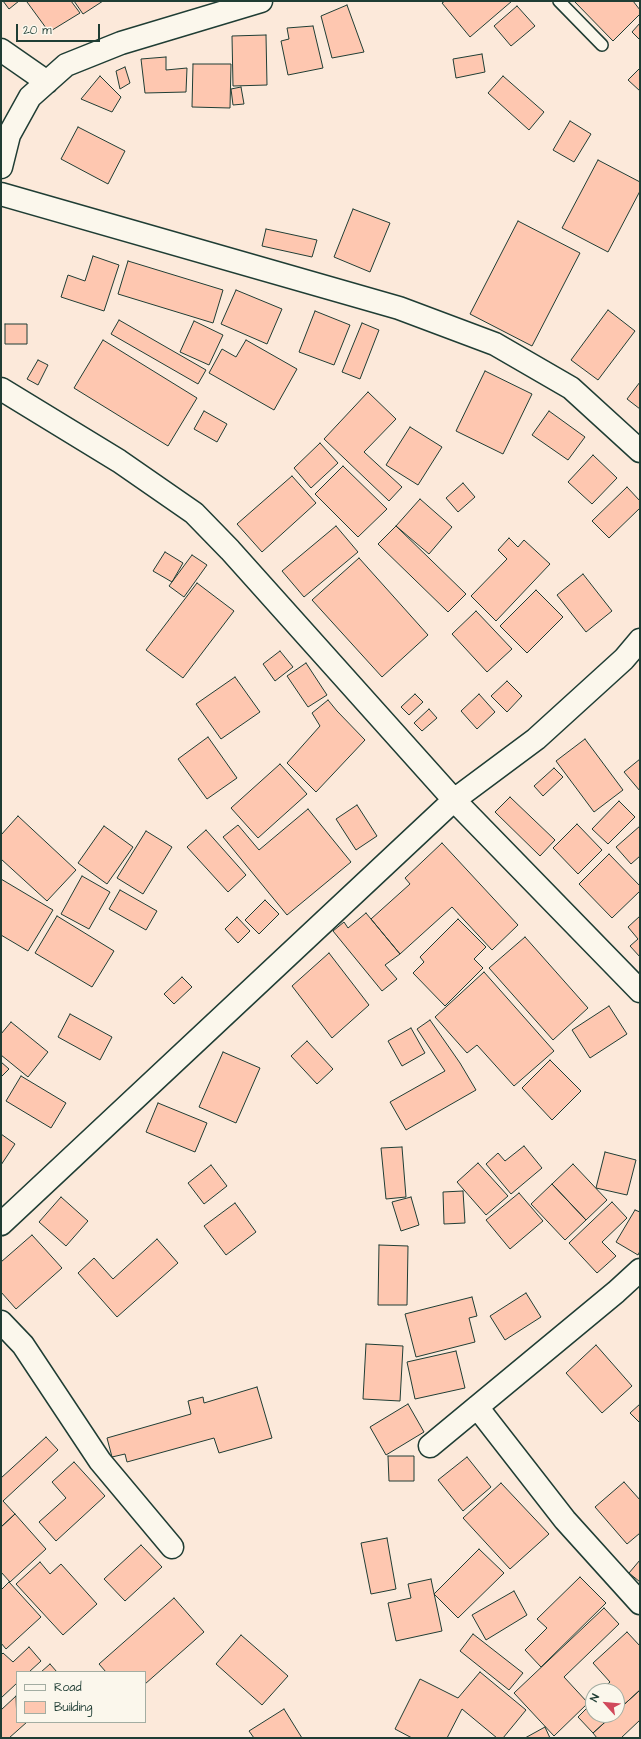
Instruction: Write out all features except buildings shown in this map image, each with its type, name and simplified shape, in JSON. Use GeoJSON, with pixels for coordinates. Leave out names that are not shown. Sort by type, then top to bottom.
{"type":"FeatureCollection","features":[{"type":"Feature","properties":{"kind":"street"},"geometry":{"type":"LineString","coordinates":[[1,166],[9,135],[30,97],[66,65],[121,43],[261,1]]}},
{"type":"Feature","properties":{"kind":"street"},"geometry":{"type":"LineString","coordinates":[[1,50],[47,82]]}},
{"type":"Feature","properties":{"kind":"street"},"geometry":{"type":"LineString","coordinates":[[1,194],[399,308],[495,344],[571,388],[640,451]]}},
{"type":"Feature","properties":{"kind":"street"},"geometry":{"type":"LineString","coordinates":[[1,389],[119,461],[194,513],[230,550],[454,800],[640,991]]}},
{"type":"Feature","properties":{"kind":"street"},"geometry":{"type":"LineString","coordinates":[[1,1224],[454,800],[536,739],[624,659],[640,640]]}},
{"type":"Feature","properties":{"kind":"street"},"geometry":{"type":"LineString","coordinates":[[430,1446],[640,1270]]}},
{"type":"Feature","properties":{"kind":"street"},"geometry":{"type":"LineString","coordinates":[[1,1322],[23,1345],[100,1461],[172,1547]]}},
{"type":"Feature","properties":{"kind":"street"},"geometry":{"type":"LineString","coordinates":[[477,1407],[565,1520],[640,1603]]}},
{"type":"Feature","properties":{"kind":"lane"},"geometry":{"type":"LineString","coordinates":[[559,1],[602,45]]}}]}
